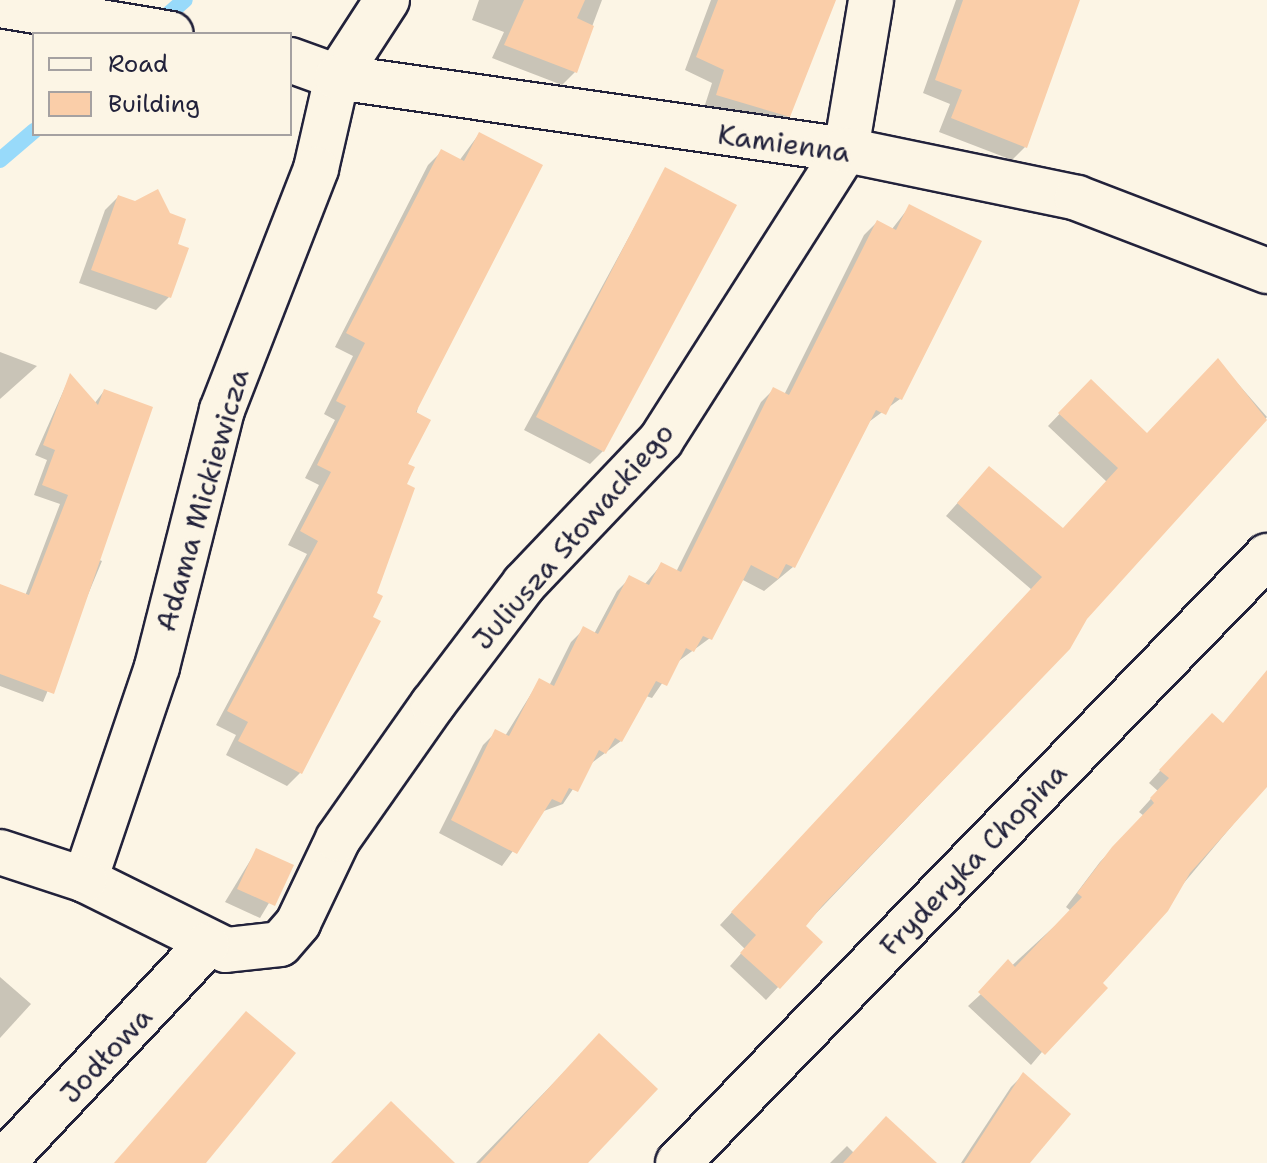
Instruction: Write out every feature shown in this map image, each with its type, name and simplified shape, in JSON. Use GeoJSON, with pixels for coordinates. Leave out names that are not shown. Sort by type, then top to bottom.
{"type":"FeatureCollection","features":[{"type":"Feature","properties":{"kind":"street","name":"Adama Mickiewicza"},"geometry":{"type":"LineString","coordinates":[[85,880],[157,667],[222,410],[316,169],[337,77],[387,0]]}},
{"type":"Feature","properties":{"kind":"street","name":"Juliusza Słowackiego"},"geometry":{"type":"LineString","coordinates":[[207,945],[280,944],[298,923],[368,792],[524,584],[661,440],[846,150],[871,0]]}},
{"type":"Feature","properties":{"kind":"street"},"geometry":{"type":"LineString","coordinates":[[0,5],[158,32]]}},
{"type":"Feature","properties":{"kind":"street","name":"Kamienna"},"geometry":{"type":"LineString","coordinates":[[292,61],[337,77],[846,150],[1077,198],[1267,271]]}},
{"type":"Feature","properties":{"kind":"street","name":"Fryderyka Chopina"},"geometry":{"type":"LineString","coordinates":[[678,1163],[1267,556]]}},
{"type":"Feature","properties":{"kind":"street"},"geometry":{"type":"LineString","coordinates":[[0,852],[85,880],[207,945]]}},
{"type":"Feature","properties":{"kind":"street","name":"Jodłowa"},"geometry":{"type":"LineString","coordinates":[[2,1163],[207,945]]}},
{"type":"Feature","properties":{"kind":"building"},"geometry":{"type":"Polygon","coordinates":[[[524,0],[585,0],[577,18],[594,26],[577,73],[504,45],[524,0]]]}},
{"type":"Feature","properties":{"kind":"building"},"geometry":{"type":"Polygon","coordinates":[[[718,0],[836,0],[790,117],[716,95],[724,70],[696,57],[718,0]]]}},
{"type":"Feature","properties":{"kind":"building"},"geometry":{"type":"Polygon","coordinates":[[[963,0],[1080,0],[1027,148],[951,118],[962,90],[935,80],[963,0]]]}},
{"type":"Feature","properties":{"kind":"building"},"geometry":{"type":"Polygon","coordinates":[[[479,132],[543,165],[416,412],[431,420],[408,464],[415,467],[407,484],[415,488],[377,593],[383,596],[373,617],[381,621],[302,774],[238,741],[248,722],[227,711],[318,541],[300,531],[331,472],[317,465],[346,406],[336,401],[365,343],[346,333],[441,149],[464,161],[479,132]]]}},
{"type":"Feature","properties":{"kind":"building"},"geometry":{"type":"Polygon","coordinates":[[[665,167],[737,205],[604,452],[536,417],[665,167]]]}},
{"type":"Feature","properties":{"kind":"building"},"geometry":{"type":"Polygon","coordinates":[[[158,189],[170,213],[186,219],[178,244],[189,248],[171,298],[91,270],[118,195],[135,201],[158,189]]]}},
{"type":"Feature","properties":{"kind":"building"},"geometry":{"type":"Polygon","coordinates":[[[909,204],[982,241],[902,400],[895,397],[886,415],[876,410],[795,568],[786,564],[778,579],[751,565],[712,640],[703,636],[694,652],[686,648],[667,686],[656,681],[622,742],[615,738],[606,754],[599,750],[578,792],[569,788],[561,803],[552,799],[517,854],[451,820],[495,729],[509,736],[539,678],[554,686],[583,626],[598,634],[629,575],[649,585],[661,562],[681,572],[773,387],[789,395],[877,220],[896,230],[909,204]]]}},
{"type":"Feature","properties":{"kind":"building"},"geometry":{"type":"Polygon","coordinates":[[[1218,358],[1267,420],[1087,619],[1070,649],[822,906],[806,926],[823,942],[780,989],[740,953],[756,935],[731,912],[1042,577],[957,503],[989,466],[1063,528],[1118,468],[1058,413],[1091,379],[1147,433],[1218,358]]]}},
{"type":"Feature","properties":{"kind":"building"},"geometry":{"type":"Polygon","coordinates":[[[70,373],[98,405],[104,389],[153,407],[54,694],[0,674],[0,584],[29,595],[68,495],[42,485],[55,450],[43,445],[70,373]]]}},
{"type":"Feature","properties":{"kind":"building"},"geometry":{"type":"Polygon","coordinates":[[[1267,670],[1267,787],[1190,873],[1168,911],[1103,983],[1108,988],[1045,1055],[978,992],[1008,959],[1015,967],[1082,897],[1077,893],[1112,847],[1154,803],[1150,798],[1169,778],[1159,770],[1212,713],[1223,723],[1267,670]]]}},
{"type":"Feature","properties":{"kind":"building"},"geometry":{"type":"Polygon","coordinates":[[[256,848],[294,865],[275,906],[237,889],[256,848]]]}},
{"type":"Feature","properties":{"kind":"building"},"geometry":{"type":"Polygon","coordinates":[[[246,1011],[296,1053],[206,1163],[114,1163],[246,1011]]]}},
{"type":"Feature","properties":{"kind":"building"},"geometry":{"type":"Polygon","coordinates":[[[599,1033],[658,1089],[588,1163],[480,1163],[599,1033]]]}},
{"type":"Feature","properties":{"kind":"building"},"geometry":{"type":"Polygon","coordinates":[[[1023,1072],[1071,1114],[1030,1163],[964,1163],[1023,1072]]]}},
{"type":"Feature","properties":{"kind":"building"},"geometry":{"type":"Polygon","coordinates":[[[391,1101],[455,1163],[331,1163],[391,1101]]]}},
{"type":"Feature","properties":{"kind":"building"},"geometry":{"type":"Polygon","coordinates":[[[886,1116],[937,1163],[843,1163],[886,1116]]]}},
{"type":"Feature","properties":{"kind":"waterway"},"geometry":{"type":"LineString","coordinates":[[156,25],[185,0]]}},
{"type":"Feature","properties":{"kind":"waterway"},"geometry":{"type":"LineString","coordinates":[[0,160],[32,133]]}}]}
